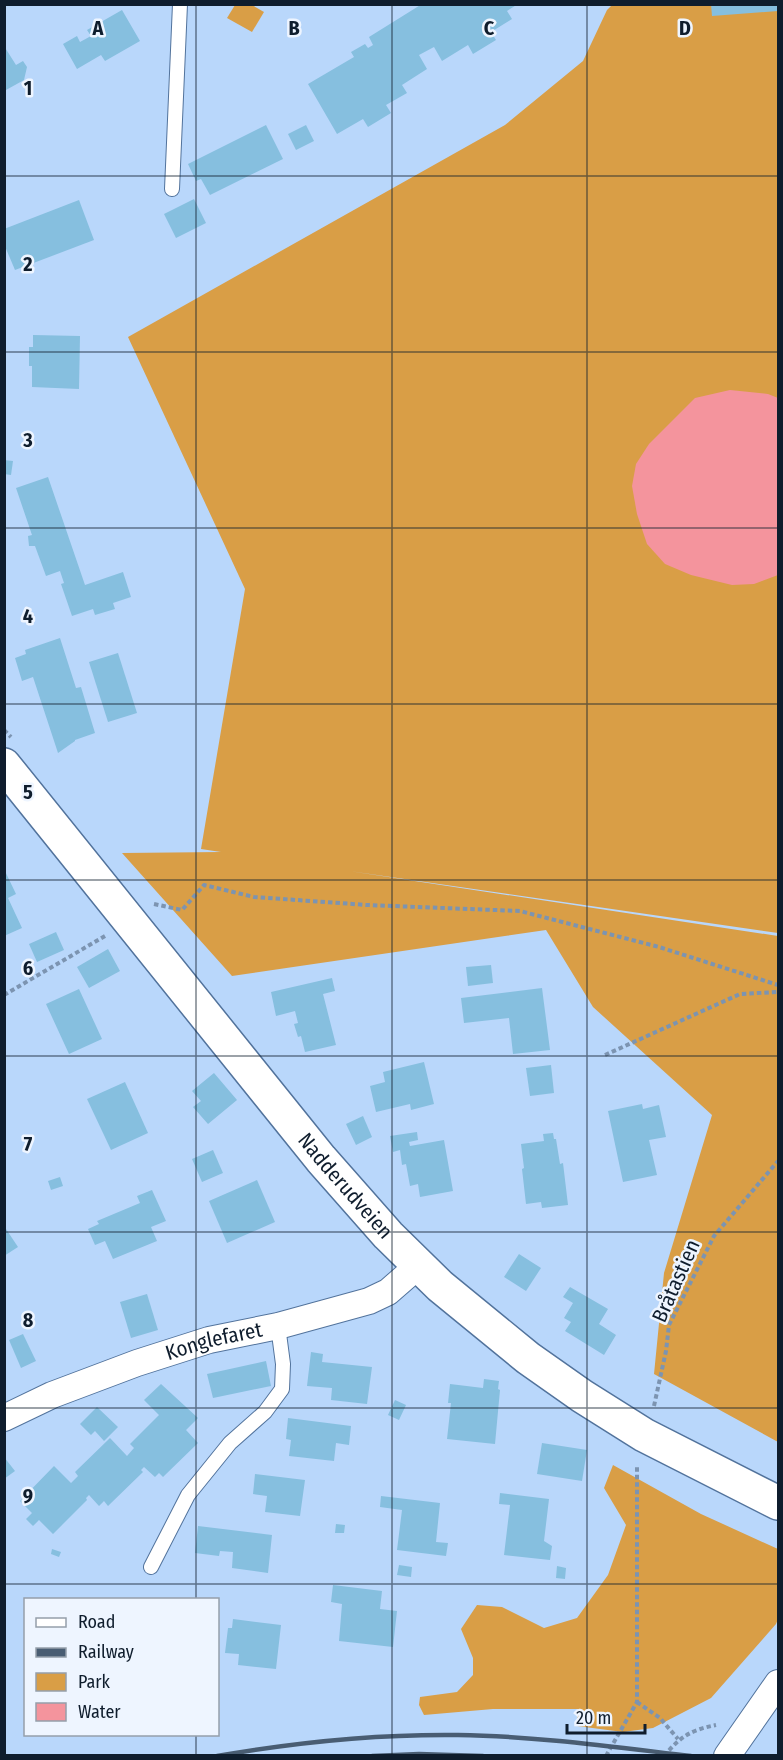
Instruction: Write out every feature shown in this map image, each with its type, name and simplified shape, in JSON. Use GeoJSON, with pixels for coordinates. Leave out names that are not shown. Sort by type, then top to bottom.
{"type":"FeatureCollection","features":[{"type":"Feature","properties":{"kind":"main road","name":"Nadderudveien"},"geometry":{"type":"LineString","coordinates":[[8,752],[321,1159],[388,1235],[463,1305],[528,1358],[582,1396],[651,1414],[778,1503]]}},
{"type":"Feature","properties":{"kind":"street","name":"Konglefaret"},"geometry":{"type":"LineString","coordinates":[[4,1418],[52,1395],[137,1363],[209,1340],[278,1326],[369,1301],[388,1292],[419,1265]]}},
{"type":"Feature","properties":{"kind":"street"},"geometry":{"type":"LineString","coordinates":[[734,1746],[778,1683]]}},
{"type":"Feature","properties":{"kind":"lane"},"geometry":{"type":"LineString","coordinates":[[172,189],[180,4]]}},
{"type":"Feature","properties":{"kind":"lane"},"geometry":{"type":"LineString","coordinates":[[151,1567],[188,1495],[230,1443],[265,1412],[282,1389],[284,1364],[278,1326]]}},
{"type":"Feature","properties":{"kind":"path"},"geometry":{"type":"LineString","coordinates":[[4,730],[8,752]]}},
{"type":"Feature","properties":{"kind":"path"},"geometry":{"type":"LineString","coordinates":[[152,903],[182,909],[204,885],[254,897],[367,905],[520,911],[659,948],[778,985]]}},
{"type":"Feature","properties":{"kind":"path"},"geometry":{"type":"LineString","coordinates":[[4,994],[111,932]]}},
{"type":"Feature","properties":{"kind":"path"},"geometry":{"type":"LineString","coordinates":[[605,1055],[740,994],[778,992]]}},
{"type":"Feature","properties":{"kind":"path","name":"Bråtastien"},"geometry":{"type":"LineString","coordinates":[[637,1702],[637,1452],[651,1414],[666,1351],[669,1326],[714,1236],[778,1161]]}},
{"type":"Feature","properties":{"kind":"path"},"geometry":{"type":"LineString","coordinates":[[606,1755],[637,1702],[660,1718],[678,1739]]}},
{"type":"Feature","properties":{"kind":"path"},"geometry":{"type":"LineString","coordinates":[[664,1755],[678,1739],[700,1728],[720,1724],[734,1746]]}},
{"type":"Feature","properties":{"kind":"green space"},"geometry":{"type":"Polygon","coordinates":[[[235,5],[252,5],[264,12],[252,32],[227,18],[235,5]]]}},
{"type":"Feature","properties":{"kind":"green space"},"geometry":{"type":"Polygon","coordinates":[[[612,5],[778,5],[778,933],[349,871],[778,936],[778,1442],[654,1374],[664,1273],[712,1115],[593,1007],[546,930],[232,976],[122,853],[221,852],[201,849],[245,589],[128,337],[505,125],[583,61],[607,10],[612,5]]]}},
{"type":"Feature","properties":{"kind":"green space"},"geometry":{"type":"Polygon","coordinates":[[[613,1465],[701,1514],[778,1549],[778,1619],[776,1624],[711,1698],[653,1728],[623,1732],[577,1726],[578,1709],[493,1709],[424,1715],[419,1705],[420,1697],[457,1692],[473,1675],[473,1658],[461,1629],[477,1605],[502,1607],[544,1628],[577,1618],[608,1575],[626,1525],[604,1488],[613,1465]]]}},
{"type":"Feature","properties":{"kind":"water"},"geometry":{"type":"Polygon","coordinates":[[[730,390],[768,394],[778,398],[778,575],[754,584],[732,585],[691,575],[665,564],[647,544],[637,514],[632,486],[636,464],[649,444],[695,398],[730,390]]]}},
{"type":"Feature","properties":{"kind":"building"},"geometry":{"type":"Polygon","coordinates":[[[422,4],[518,4],[507,11],[512,19],[491,32],[496,40],[473,54],[468,45],[442,61],[434,47],[419,55],[427,69],[402,85],[407,93],[386,105],[391,113],[368,127],[363,119],[337,134],[308,84],[354,57],[351,52],[365,44],[368,48],[373,45],[369,37],[422,4]]]}},
{"type":"Feature","properties":{"kind":"building"},"geometry":{"type":"Polygon","coordinates":[[[711,4],[778,4],[778,11],[712,16],[711,4]]]}},
{"type":"Feature","properties":{"kind":"building"},"geometry":{"type":"Polygon","coordinates":[[[122,10],[140,41],[105,61],[101,55],[77,69],[63,44],[77,36],[80,42],[91,36],[87,30],[122,10]]]}},
{"type":"Feature","properties":{"kind":"building"},"geometry":{"type":"Polygon","coordinates":[[[4,46],[16,65],[23,61],[27,67],[24,80],[6,90],[4,46]]]}},
{"type":"Feature","properties":{"kind":"building"},"geometry":{"type":"Polygon","coordinates":[[[266,125],[283,159],[210,195],[201,179],[196,181],[188,164],[266,125]]]}},
{"type":"Feature","properties":{"kind":"building"},"geometry":{"type":"Polygon","coordinates":[[[306,125],[314,141],[296,150],[288,134],[306,125]]]}},
{"type":"Feature","properties":{"kind":"building"},"geometry":{"type":"Polygon","coordinates":[[[194,199],[206,223],[176,238],[164,214],[194,199]]]}},
{"type":"Feature","properties":{"kind":"building"},"geometry":{"type":"Polygon","coordinates":[[[79,200],[94,240],[15,270],[4,244],[4,229],[79,200]]]}},
{"type":"Feature","properties":{"kind":"building"},"geometry":{"type":"Polygon","coordinates":[[[33,335],[80,336],[79,389],[32,387],[29,347],[33,347],[33,335]]]}},
{"type":"Feature","properties":{"kind":"building"},"geometry":{"type":"Polygon","coordinates":[[[4,460],[13,461],[11,475],[4,474],[4,460]]]}},
{"type":"Feature","properties":{"kind":"building"},"geometry":{"type":"Polygon","coordinates":[[[48,477],[85,585],[123,572],[131,597],[113,603],[115,609],[95,615],[93,609],[72,616],[61,584],[64,583],[60,571],[46,576],[35,546],[29,546],[28,536],[32,535],[16,488],[48,477]]]}},
{"type":"Feature","properties":{"kind":"building"},"geometry":{"type":"Polygon","coordinates":[[[60,638],[76,688],[81,687],[95,733],[75,740],[58,753],[33,677],[22,681],[15,658],[26,654],[25,650],[60,638]]]}},
{"type":"Feature","properties":{"kind":"building"},"geometry":{"type":"Polygon","coordinates":[[[118,653],[137,713],[108,722],[89,662],[118,653]]]}},
{"type":"Feature","properties":{"kind":"building"},"geometry":{"type":"Polygon","coordinates":[[[4,869],[16,894],[8,898],[22,928],[4,936],[4,869]]]}},
{"type":"Feature","properties":{"kind":"building"},"geometry":{"type":"Polygon","coordinates":[[[56,932],[64,950],[37,962],[29,944],[56,932]]]}},
{"type":"Feature","properties":{"kind":"building"},"geometry":{"type":"Polygon","coordinates":[[[108,949],[120,971],[89,988],[77,967],[108,949]]]}},
{"type":"Feature","properties":{"kind":"building"},"geometry":{"type":"Polygon","coordinates":[[[491,965],[493,983],[468,986],[466,967],[491,965]]]}},
{"type":"Feature","properties":{"kind":"building"},"geometry":{"type":"Polygon","coordinates":[[[332,978],[335,991],[323,994],[336,1045],[305,1052],[301,1036],[298,1037],[294,1024],[298,1023],[295,1011],[276,1016],[271,992],[332,978]]]}},
{"type":"Feature","properties":{"kind":"building"},"geometry":{"type":"Polygon","coordinates":[[[542,988],[550,1050],[513,1054],[509,1018],[464,1023],[461,998],[542,988]]]}},
{"type":"Feature","properties":{"kind":"building"},"geometry":{"type":"Polygon","coordinates":[[[79,989],[102,1039],[69,1054],[46,1004],[79,989]]]}},
{"type":"Feature","properties":{"kind":"building"},"geometry":{"type":"Polygon","coordinates":[[[424,1062],[434,1104],[411,1110],[410,1104],[376,1112],[370,1086],[385,1082],[383,1072],[424,1062]]]}},
{"type":"Feature","properties":{"kind":"building"},"geometry":{"type":"Polygon","coordinates":[[[551,1065],[554,1093],[530,1096],[526,1068],[551,1065]]]}},
{"type":"Feature","properties":{"kind":"building"},"geometry":{"type":"Polygon","coordinates":[[[214,1073],[237,1100],[208,1124],[193,1107],[201,1101],[192,1091],[214,1073]]]}},
{"type":"Feature","properties":{"kind":"building"},"geometry":{"type":"Polygon","coordinates":[[[125,1082],[148,1133],[111,1150],[87,1099],[125,1082]]]}},
{"type":"Feature","properties":{"kind":"building"},"geometry":{"type":"Polygon","coordinates":[[[642,1104],[643,1109],[659,1105],[666,1137],[649,1140],[657,1175],[623,1182],[608,1111],[642,1104]]]}},
{"type":"Feature","properties":{"kind":"building"},"geometry":{"type":"Polygon","coordinates":[[[363,1116],[372,1137],[356,1145],[346,1124],[363,1116]]]}},
{"type":"Feature","properties":{"kind":"building"},"geometry":{"type":"Polygon","coordinates":[[[417,1132],[418,1140],[409,1142],[410,1146],[444,1140],[453,1191],[420,1197],[418,1184],[410,1186],[406,1164],[402,1165],[400,1150],[393,1152],[390,1136],[417,1132]]]}},
{"type":"Feature","properties":{"kind":"building"},"geometry":{"type":"Polygon","coordinates":[[[553,1133],[560,1164],[563,1163],[568,1205],[542,1208],[541,1202],[526,1204],[521,1144],[544,1141],[543,1134],[553,1133]]]}},
{"type":"Feature","properties":{"kind":"building"},"geometry":{"type":"Polygon","coordinates":[[[213,1150],[223,1173],[202,1182],[192,1159],[213,1150]]]}},
{"type":"Feature","properties":{"kind":"building"},"geometry":{"type":"Polygon","coordinates":[[[60,1177],[63,1186],[51,1190],[48,1181],[60,1177]]]}},
{"type":"Feature","properties":{"kind":"building"},"geometry":{"type":"Polygon","coordinates":[[[257,1180],[275,1222],[227,1243],[209,1201],[257,1180]]]}},
{"type":"Feature","properties":{"kind":"building"},"geometry":{"type":"Polygon","coordinates":[[[152,1190],[166,1221],[151,1227],[157,1241],[113,1259],[105,1241],[95,1245],[88,1229],[99,1224],[97,1221],[140,1203],[137,1196],[152,1190]]]}},
{"type":"Feature","properties":{"kind":"building"},"geometry":{"type":"Polygon","coordinates":[[[4,1226],[18,1247],[4,1256],[4,1226]]]}},
{"type":"Feature","properties":{"kind":"building"},"geometry":{"type":"Polygon","coordinates":[[[519,1254],[541,1268],[526,1291],[504,1277],[519,1254]]]}},
{"type":"Feature","properties":{"kind":"building"},"geometry":{"type":"Polygon","coordinates":[[[570,1287],[608,1309],[599,1324],[616,1335],[604,1355],[565,1331],[571,1322],[564,1318],[573,1303],[563,1297],[570,1287]]]}},
{"type":"Feature","properties":{"kind":"building"},"geometry":{"type":"Polygon","coordinates":[[[147,1294],[158,1330],[131,1338],[120,1302],[147,1294]]]}},
{"type":"Feature","properties":{"kind":"building"},"geometry":{"type":"Polygon","coordinates":[[[23,1334],[36,1361],[21,1368],[9,1340],[23,1334]]]}},
{"type":"Feature","properties":{"kind":"building"},"geometry":{"type":"Polygon","coordinates":[[[311,1352],[323,1354],[322,1362],[372,1367],[367,1404],[331,1400],[332,1388],[307,1386],[311,1352]]]}},
{"type":"Feature","properties":{"kind":"building"},"geometry":{"type":"Polygon","coordinates":[[[266,1361],[271,1386],[213,1398],[207,1374],[266,1361]]]}},
{"type":"Feature","properties":{"kind":"building"},"geometry":{"type":"Polygon","coordinates":[[[484,1379],[499,1381],[495,1444],[447,1439],[451,1403],[448,1403],[450,1384],[483,1388],[484,1379]]]}},
{"type":"Feature","properties":{"kind":"building"},"geometry":{"type":"Polygon","coordinates":[[[161,1384],[198,1418],[186,1430],[198,1443],[163,1477],[159,1473],[155,1477],[144,1467],[141,1470],[143,1472],[108,1506],[104,1501],[99,1506],[89,1495],[87,1500],[53,1534],[39,1520],[33,1526],[26,1519],[32,1513],[20,1501],[54,1466],[71,1483],[78,1476],[75,1472],[110,1438],[127,1456],[134,1448],[130,1444],[159,1415],[144,1400],[161,1384]]]}},
{"type":"Feature","properties":{"kind":"building"},"geometry":{"type":"Polygon","coordinates":[[[395,1400],[406,1405],[399,1420],[388,1415],[395,1400]]]}},
{"type":"Feature","properties":{"kind":"building"},"geometry":{"type":"Polygon","coordinates":[[[97,1407],[118,1427],[104,1441],[95,1431],[91,1435],[80,1424],[97,1407]]]}},
{"type":"Feature","properties":{"kind":"building"},"geometry":{"type":"Polygon","coordinates":[[[288,1418],[351,1426],[349,1445],[336,1443],[334,1461],[289,1456],[291,1440],[286,1439],[288,1418]]]}},
{"type":"Feature","properties":{"kind":"building"},"geometry":{"type":"Polygon","coordinates":[[[542,1443],[587,1450],[582,1481],[537,1474],[542,1443]]]}},
{"type":"Feature","properties":{"kind":"building"},"geometry":{"type":"Polygon","coordinates":[[[4,1457],[15,1471],[4,1479],[4,1457]]]}},
{"type":"Feature","properties":{"kind":"building"},"geometry":{"type":"Polygon","coordinates":[[[255,1474],[305,1480],[300,1516],[265,1512],[267,1496],[253,1494],[255,1474]]]}},
{"type":"Feature","properties":{"kind":"building"},"geometry":{"type":"Polygon","coordinates":[[[500,1493],[549,1499],[544,1541],[552,1546],[550,1560],[504,1555],[510,1505],[499,1504],[500,1493]]]}},
{"type":"Feature","properties":{"kind":"building"},"geometry":{"type":"Polygon","coordinates":[[[381,1496],[440,1503],[436,1542],[448,1543],[446,1556],[397,1550],[402,1510],[380,1507],[381,1496]]]}},
{"type":"Feature","properties":{"kind":"building"},"geometry":{"type":"Polygon","coordinates":[[[336,1524],[345,1525],[344,1533],[335,1533],[336,1524]]]}},
{"type":"Feature","properties":{"kind":"building"},"geometry":{"type":"Polygon","coordinates":[[[198,1526],[272,1535],[268,1573],[232,1568],[233,1552],[220,1551],[219,1556],[195,1553],[198,1526]]]}},
{"type":"Feature","properties":{"kind":"building"},"geometry":{"type":"Polygon","coordinates":[[[52,1549],[61,1552],[59,1557],[51,1554],[52,1549]]]}},
{"type":"Feature","properties":{"kind":"building"},"geometry":{"type":"Polygon","coordinates":[[[399,1565],[412,1567],[411,1577],[397,1575],[399,1565]]]}},
{"type":"Feature","properties":{"kind":"building"},"geometry":{"type":"Polygon","coordinates":[[[557,1566],[566,1568],[565,1579],[556,1578],[557,1566]]]}},
{"type":"Feature","properties":{"kind":"building"},"geometry":{"type":"Polygon","coordinates":[[[333,1585],[382,1591],[380,1609],[397,1611],[393,1647],[339,1641],[342,1604],[331,1602],[333,1585]]]}},
{"type":"Feature","properties":{"kind":"building"},"geometry":{"type":"Polygon","coordinates":[[[233,1619],[281,1625],[276,1669],[238,1665],[239,1654],[225,1653],[228,1628],[232,1628],[233,1619]]]}},
{"type":"Feature","properties":{"kind":"railway"},"geometry":{"type":"LineString","coordinates":[[217,1756],[337,1740],[458,1735],[546,1740],[691,1756]]}},
{"type":"Feature","properties":{"kind":"railway"},"geometry":{"type":"LineString","coordinates":[[372,1756],[419,1754],[483,1756]]}}]}
